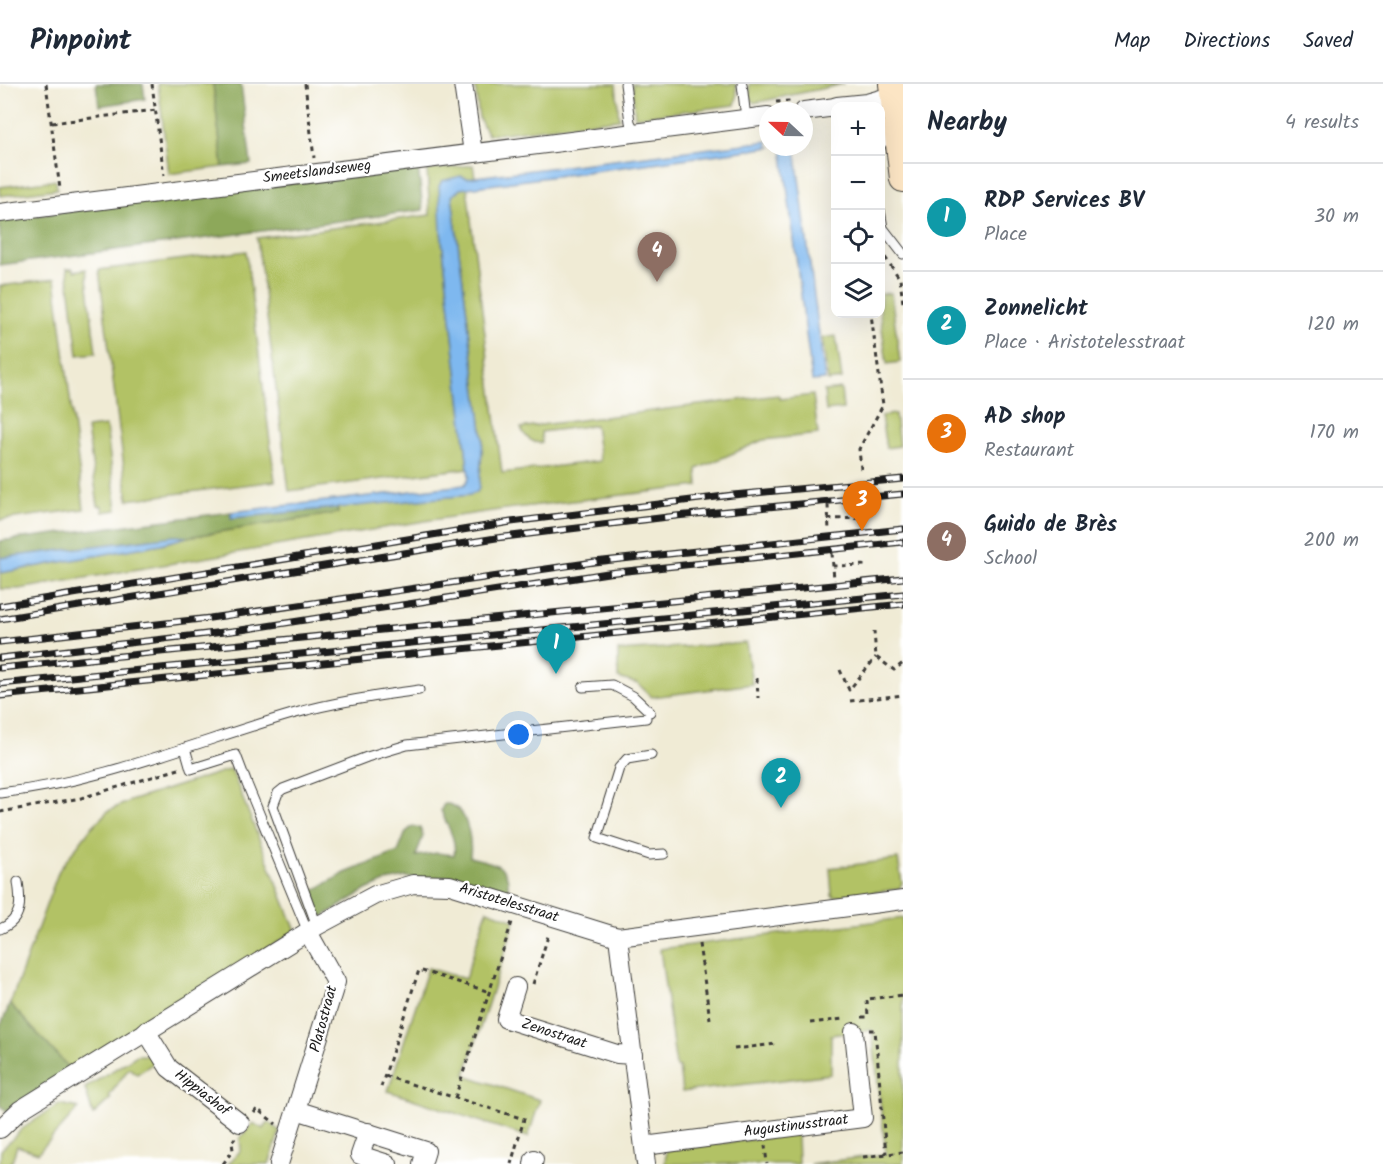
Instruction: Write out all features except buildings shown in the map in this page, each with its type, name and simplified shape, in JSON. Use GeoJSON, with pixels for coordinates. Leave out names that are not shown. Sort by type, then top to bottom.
{"type":"FeatureCollection","features":[{"type":"Feature","properties":{"kind":"main road"},"geometry":{"type":"LineString","coordinates":[[893,100],[903,179]]}},
{"type":"Feature","properties":{"kind":"street"},"geometry":{"type":"LineString","coordinates":[[464,84],[473,153]]}},
{"type":"Feature","properties":{"kind":"street"},"geometry":{"type":"LineString","coordinates":[[876,102],[893,100]]}},
{"type":"Feature","properties":{"kind":"street"},"geometry":{"type":"LineString","coordinates":[[813,110],[831,108]]}},
{"type":"Feature","properties":{"kind":"street","name":"Smeetslandseweg"},"geometry":{"type":"LineString","coordinates":[[0,213],[759,117]]}},
{"type":"Feature","properties":{"kind":"street","name":"Aristotelesstraat"},"geometry":{"type":"LineString","coordinates":[[0,1129],[20,1110],[312,929],[375,895],[413,884],[450,885],[618,937],[903,900]]}},
{"type":"Feature","properties":{"kind":"street","name":"Platostraat"},"geometry":{"type":"LineString","coordinates":[[279,1164],[336,982],[312,929]]}},
{"type":"Feature","properties":{"kind":"street"},"geometry":{"type":"LineString","coordinates":[[618,937],[646,1164]]}},
{"type":"Feature","properties":{"kind":"street","name":"Zenostraat"},"geometry":{"type":"LineString","coordinates":[[516,987],[506,1019],[617,1054],[633,1055]]}},
{"type":"Feature","properties":{"kind":"street","name":"Augustinusstraat"},"geometry":{"type":"LineString","coordinates":[[644,1146],[863,1118],[856,1025]]}},
{"type":"Feature","properties":{"kind":"street","name":"Hippiashof"},"geometry":{"type":"LineString","coordinates":[[146,1031],[169,1068],[240,1123]]}},
{"type":"Feature","properties":{"kind":"street"},"geometry":{"type":"LineString","coordinates":[[296,1110],[426,1151],[422,1164]]}},
{"type":"Feature","properties":{"kind":"street"},"geometry":{"type":"LineString","coordinates":[[368,1132],[360,1155],[388,1164]]}},
{"type":"Feature","properties":{"kind":"lane"},"geometry":{"type":"LineString","coordinates":[[625,84],[630,122],[635,132]]}},
{"type":"Feature","properties":{"kind":"lane"},"geometry":{"type":"LineString","coordinates":[[742,84],[746,118]]}},
{"type":"Feature","properties":{"kind":"lane"},"geometry":{"type":"LineString","coordinates":[[885,129],[893,100]]}},
{"type":"Feature","properties":{"kind":"lane"},"geometry":{"type":"LineString","coordinates":[[885,231],[903,254]]}},
{"type":"Feature","properties":{"kind":"lane"},"geometry":{"type":"LineString","coordinates":[[312,929],[273,806],[278,793],[283,789],[407,745],[648,715],[633,696],[612,685],[583,687]]}},
{"type":"Feature","properties":{"kind":"lane"},"geometry":{"type":"LineString","coordinates":[[0,793],[76,779],[311,709],[419,690]]}},
{"type":"Feature","properties":{"kind":"lane"},"geometry":{"type":"LineString","coordinates":[[185,748],[191,769],[236,755],[312,929]]}},
{"type":"Feature","properties":{"kind":"lane"},"geometry":{"type":"LineString","coordinates":[[651,754],[627,759],[620,768],[597,838],[649,855],[664,854]]}},
{"type":"Feature","properties":{"kind":"lane"},"geometry":{"type":"LineString","coordinates":[[0,929],[9,923],[19,910],[21,902],[18,882]]}},
{"type":"Feature","properties":{"kind":"path"},"geometry":{"type":"LineString","coordinates":[[46,84],[63,205]]}},
{"type":"Feature","properties":{"kind":"path"},"geometry":{"type":"LineString","coordinates":[[152,84],[166,193]]}},
{"type":"Feature","properties":{"kind":"path"},"geometry":{"type":"LineString","coordinates":[[305,84],[316,172]]}},
{"type":"Feature","properties":{"kind":"path"},"geometry":{"type":"LineString","coordinates":[[52,123],[156,110]]}},
{"type":"Feature","properties":{"kind":"path"},"geometry":{"type":"LineString","coordinates":[[885,257],[900,279],[903,303]]}},
{"type":"Feature","properties":{"kind":"path"},"geometry":{"type":"LineString","coordinates":[[861,469],[859,449],[883,405],[872,318]]}},
{"type":"Feature","properties":{"kind":"path"},"geometry":{"type":"LineString","coordinates":[[828,505],[829,532]]}},
{"type":"Feature","properties":{"kind":"path"},"geometry":{"type":"LineString","coordinates":[[828,519],[865,518]]}},
{"type":"Feature","properties":{"kind":"path"},"geometry":{"type":"LineString","coordinates":[[831,553],[834,580]]}},
{"type":"Feature","properties":{"kind":"path"},"geometry":{"type":"LineString","coordinates":[[833,566],[869,565]]}},
{"type":"Feature","properties":{"kind":"path"},"geometry":{"type":"LineString","coordinates":[[840,670],[849,690],[876,657],[874,632]]}},
{"type":"Feature","properties":{"kind":"path"},"geometry":{"type":"LineString","coordinates":[[876,657],[894,670],[903,663]]}},
{"type":"Feature","properties":{"kind":"path"},"geometry":{"type":"LineString","coordinates":[[757,678],[758,698]]}},
{"type":"Feature","properties":{"kind":"path"},"geometry":{"type":"LineString","coordinates":[[850,701],[903,695]]}},
{"type":"Feature","properties":{"kind":"path"},"geometry":{"type":"LineString","coordinates":[[0,812],[81,798],[190,766]]}},
{"type":"Feature","properties":{"kind":"path"},"geometry":{"type":"LineString","coordinates":[[455,1098],[517,906]]}},
{"type":"Feature","properties":{"kind":"path"},"geometry":{"type":"LineString","coordinates":[[516,987],[530,991],[554,917]]}},
{"type":"Feature","properties":{"kind":"path"},"geometry":{"type":"LineString","coordinates":[[696,927],[710,1019]]}},
{"type":"Feature","properties":{"kind":"path"},"geometry":{"type":"LineString","coordinates":[[381,1088],[419,969],[490,992]]}},
{"type":"Feature","properties":{"kind":"path"},"geometry":{"type":"LineString","coordinates":[[856,1025],[868,1017],[867,999],[903,995]]}},
{"type":"Feature","properties":{"kind":"path"},"geometry":{"type":"LineString","coordinates":[[810,1023],[856,1025],[875,1030],[886,1154]]}},
{"type":"Feature","properties":{"kind":"path"},"geometry":{"type":"LineString","coordinates":[[734,1048],[776,1044]]}},
{"type":"Feature","properties":{"kind":"path"},"geometry":{"type":"LineString","coordinates":[[385,1076],[524,1119],[511,1164]]}},
{"type":"Feature","properties":{"kind":"path"},"geometry":{"type":"LineString","coordinates":[[863,1157],[903,1152]]}},
{"type":"Feature","properties":{"kind":"green space"},"geometry":{"type":"Polygon","coordinates":[[[96,84],[143,84],[145,99],[99,106],[96,84]]]}},
{"type":"Feature","properties":{"kind":"green space"},"geometry":{"type":"Polygon","coordinates":[[[158,84],[213,84],[223,167],[169,174],[158,84]]]}},
{"type":"Feature","properties":{"kind":"green space"},"geometry":{"type":"Polygon","coordinates":[[[213,84],[241,84],[251,164],[223,167],[213,84]]]}},
{"type":"Feature","properties":{"kind":"green space"},"geometry":{"type":"Polygon","coordinates":[[[616,84],[619,119],[488,135],[479,118],[475,85],[616,84]]]}},
{"type":"Feature","properties":{"kind":"green space"},"geometry":{"type":"Polygon","coordinates":[[[632,84],[736,84],[737,97],[735,105],[635,117],[632,84]]]}},
{"type":"Feature","properties":{"kind":"green space"},"geometry":{"type":"Polygon","coordinates":[[[749,84],[844,84],[754,103],[750,97],[749,84]]]}},
{"type":"Feature","properties":{"kind":"green space"},"geometry":{"type":"Polygon","coordinates":[[[473,165],[475,177],[461,176],[442,181],[441,231],[468,468],[289,491],[257,238],[430,215],[427,170],[473,165]]]}},
{"type":"Feature","properties":{"kind":"green space"},"geometry":{"type":"Polygon","coordinates":[[[418,166],[423,210],[0,265],[0,220],[418,166]]]}},
{"type":"Feature","properties":{"kind":"green space"},"geometry":{"type":"Polygon","coordinates":[[[56,180],[57,189],[0,196],[0,187],[56,180]]]}},
{"type":"Feature","properties":{"kind":"green space"},"geometry":{"type":"Polygon","coordinates":[[[467,187],[502,473],[600,461],[595,425],[541,432],[542,443],[529,439],[521,428],[778,395],[780,399],[813,395],[818,434],[763,440],[697,469],[698,486],[431,520],[19,589],[0,589],[0,573],[161,544],[187,537],[338,513],[337,507],[470,495],[477,492],[483,438],[452,196],[460,189],[467,187]]]}},
{"type":"Feature","properties":{"kind":"green space"},"geometry":{"type":"Polygon","coordinates":[[[246,251],[275,481],[128,500],[99,270],[246,251]]]}},
{"type":"Feature","properties":{"kind":"green space"},"geometry":{"type":"Polygon","coordinates":[[[67,268],[73,268],[74,271],[86,269],[96,353],[78,355],[67,268]]]}},
{"type":"Feature","properties":{"kind":"green space"},"geometry":{"type":"Polygon","coordinates":[[[55,279],[84,509],[0,520],[0,286],[55,279]]]}},
{"type":"Feature","properties":{"kind":"green space"},"geometry":{"type":"Polygon","coordinates":[[[891,293],[900,362],[887,364],[881,318],[885,318],[885,294],[891,293]]]}},
{"type":"Feature","properties":{"kind":"green space"},"geometry":{"type":"Polygon","coordinates":[[[836,336],[842,379],[828,381],[822,338],[836,336]]]}},
{"type":"Feature","properties":{"kind":"green space"},"geometry":{"type":"Polygon","coordinates":[[[841,389],[843,409],[826,411],[824,391],[841,389]]]}},
{"type":"Feature","properties":{"kind":"green space"},"geometry":{"type":"Polygon","coordinates":[[[895,414],[899,446],[886,448],[881,416],[895,414]]]}},
{"type":"Feature","properties":{"kind":"green space"},"geometry":{"type":"Polygon","coordinates":[[[106,426],[117,510],[103,512],[102,506],[98,506],[87,428],[106,426]]]}},
{"type":"Feature","properties":{"kind":"green space"},"geometry":{"type":"Polygon","coordinates":[[[337,507],[338,513],[187,537],[150,539],[0,558],[0,541],[231,512],[231,518],[337,507]]]}},
{"type":"Feature","properties":{"kind":"green space"},"geometry":{"type":"Polygon","coordinates":[[[746,643],[752,684],[652,697],[638,684],[618,678],[618,651],[746,643]]]}},
{"type":"Feature","properties":{"kind":"green space"},"geometry":{"type":"Polygon","coordinates":[[[231,769],[296,931],[71,1070],[10,1004],[59,870],[90,829],[108,811],[130,801],[231,769]]]}},
{"type":"Feature","properties":{"kind":"green space"},"geometry":{"type":"Polygon","coordinates":[[[444,804],[452,805],[463,815],[469,832],[470,857],[494,864],[505,871],[508,885],[507,896],[406,877],[387,881],[366,890],[322,917],[315,911],[309,893],[345,873],[398,852],[406,832],[413,826],[420,828],[423,836],[416,856],[437,853],[454,855],[453,837],[441,810],[444,804]]]}},
{"type":"Feature","properties":{"kind":"green space"},"geometry":{"type":"Polygon","coordinates":[[[898,859],[902,883],[899,889],[834,897],[832,895],[830,868],[898,859]]]}},
{"type":"Feature","properties":{"kind":"green space"},"geometry":{"type":"Polygon","coordinates":[[[487,910],[515,920],[465,1075],[540,1100],[528,1137],[388,1091],[428,968],[465,979],[487,910]]]}},
{"type":"Feature","properties":{"kind":"green space"},"geometry":{"type":"Polygon","coordinates":[[[903,918],[903,1164],[810,1164],[886,1154],[872,1030],[831,1035],[831,1074],[682,1092],[679,1067],[676,1067],[660,949],[903,918]]]}},
{"type":"Feature","properties":{"kind":"green space"},"geometry":{"type":"Polygon","coordinates":[[[10,1004],[71,1070],[7,1112],[0,1105],[0,1027],[10,1004]]]}},
{"type":"Feature","properties":{"kind":"green space"},"geometry":{"type":"Polygon","coordinates":[[[137,1055],[151,1055],[155,1062],[137,1074],[129,1068],[109,1096],[111,1098],[93,1115],[85,1088],[137,1055]]]}},
{"type":"Feature","properties":{"kind":"green space"},"geometry":{"type":"Polygon","coordinates":[[[59,1104],[79,1108],[38,1153],[17,1146],[11,1164],[0,1164],[1,1150],[22,1129],[59,1104]]]}},
{"type":"Feature","properties":{"kind":"green space"},"geometry":{"type":"Polygon","coordinates":[[[268,1122],[280,1131],[269,1164],[228,1164],[241,1150],[240,1138],[253,1123],[263,1129],[268,1122]]]}},
{"type":"Feature","properties":{"kind":"green space"},"geometry":{"type":"Polygon","coordinates":[[[797,1134],[798,1164],[665,1164],[666,1150],[797,1134]]]}},
{"type":"Feature","properties":{"kind":"water"},"geometry":{"type":"Polygon","coordinates":[[[759,142],[759,149],[460,189],[452,196],[483,439],[477,492],[470,495],[231,518],[231,512],[464,485],[467,482],[469,477],[441,231],[439,186],[442,181],[461,176],[467,178],[759,142]]]}},
{"type":"Feature","properties":{"kind":"water"},"geometry":{"type":"Polygon","coordinates":[[[783,156],[796,156],[825,380],[812,381],[783,156]]]}},
{"type":"Feature","properties":{"kind":"water"},"geometry":{"type":"Polygon","coordinates":[[[175,536],[187,537],[161,544],[0,573],[0,558],[175,536]]]}},
{"type":"Feature","properties":{"kind":"railway"},"geometry":{"type":"LineString","coordinates":[[0,606],[511,522],[733,495],[903,479]]}},
{"type":"Feature","properties":{"kind":"railway"},"geometry":{"type":"LineString","coordinates":[[0,619],[496,538],[676,516],[903,494]]}},
{"type":"Feature","properties":{"kind":"railway"},"geometry":{"type":"LineString","coordinates":[[0,642],[210,618],[594,562],[903,529]]}},
{"type":"Feature","properties":{"kind":"railway"},"geometry":{"type":"LineString","coordinates":[[0,658],[241,630],[608,573],[903,542]]}},
{"type":"Feature","properties":{"kind":"railway"},"geometry":{"type":"LineString","coordinates":[[0,668],[903,578]]}},
{"type":"Feature","properties":{"kind":"railway"},"geometry":{"type":"LineString","coordinates":[[0,684],[903,594]]}},
{"type":"Feature","properties":{"kind":"railway"},"geometry":{"type":"LineString","coordinates":[[0,696],[903,604]]}},
{"type":"Feature","properties":{"kind":"place","name":"Guido de Brès"},"geometry":{"type":"Point","coordinates":[657,282]}},
{"type":"Feature","properties":{"kind":"place","name":"AD shop"},"geometry":{"type":"Point","coordinates":[862,531]}},
{"type":"Feature","properties":{"kind":"place","name":"RDP Services BV"},"geometry":{"type":"Point","coordinates":[556,674]}},
{"type":"Feature","properties":{"kind":"place","name":"Zonnelicht"},"geometry":{"type":"Point","coordinates":[781,808]}}]}
